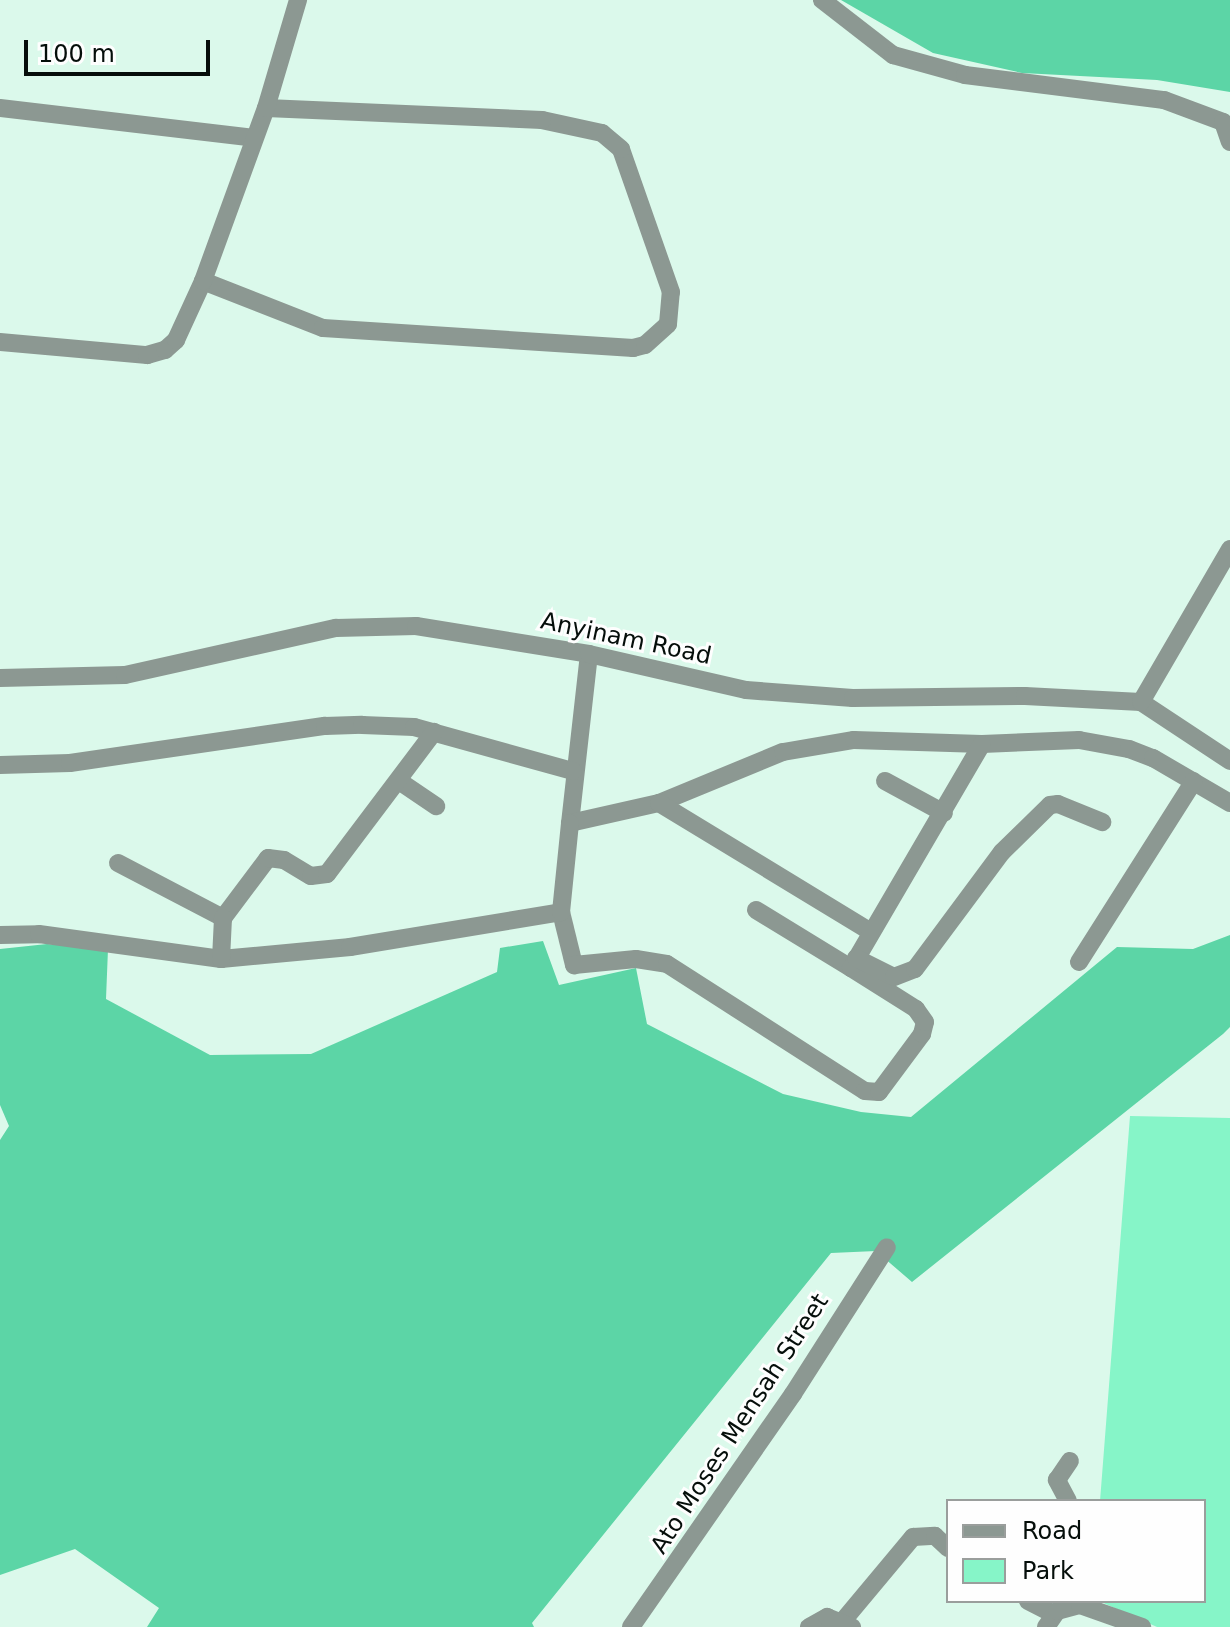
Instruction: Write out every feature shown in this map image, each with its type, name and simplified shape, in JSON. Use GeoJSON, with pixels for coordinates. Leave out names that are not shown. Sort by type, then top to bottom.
{"type":"FeatureCollection","features":[{"type":"Feature","properties":{"kind":"street"},"geometry":{"type":"LineString","coordinates":[[0,342],[147,355],[165,350],[176,340],[203,281],[266,108],[298,0]]}},
{"type":"Feature","properties":{"kind":"street"},"geometry":{"type":"LineString","coordinates":[[822,0],[893,55],[965,75],[1164,100],[1226,121],[1230,142]]}},
{"type":"Feature","properties":{"kind":"street"},"geometry":{"type":"LineString","coordinates":[[0,108],[254,138]]}},
{"type":"Feature","properties":{"kind":"street"},"geometry":{"type":"LineString","coordinates":[[203,281],[323,328],[633,348],[645,345],[668,324],[671,292],[621,149],[602,133],[542,120],[266,108]]}},
{"type":"Feature","properties":{"kind":"street"},"geometry":{"type":"LineString","coordinates":[[1230,549],[1141,702],[1230,761]]}},
{"type":"Feature","properties":{"kind":"street","name":"Anyinam Road"},"geometry":{"type":"LineString","coordinates":[[0,678],[125,675],[336,628],[416,626],[589,654],[746,690],[853,698],[1025,696],[1141,702]]}},
{"type":"Feature","properties":{"kind":"street"},"geometry":{"type":"LineString","coordinates":[[589,654],[573,771],[561,912],[574,965],[636,959],[667,964],[873,1093],[884,1088],[915,1045],[925,1022],[916,1009],[854,963],[756,910]]}},
{"type":"Feature","properties":{"kind":"street"},"geometry":{"type":"LineString","coordinates":[[0,765],[70,763],[325,726],[414,727],[573,771]]}},
{"type":"Feature","properties":{"kind":"street"},"geometry":{"type":"LineString","coordinates":[[221,959],[223,918],[268,858],[279,858],[311,876],[327,874],[434,732]]}},
{"type":"Feature","properties":{"kind":"street"},"geometry":{"type":"LineString","coordinates":[[570,823],[659,803],[805,746],[854,740],[982,744],[1079,740],[1129,749],[1194,781],[1230,803]]}},
{"type":"Feature","properties":{"kind":"street"},"geometry":{"type":"LineString","coordinates":[[854,963],[982,744]]}},
{"type":"Feature","properties":{"kind":"street"},"geometry":{"type":"LineString","coordinates":[[399,781],[436,806]]}},
{"type":"Feature","properties":{"kind":"street"},"geometry":{"type":"LineString","coordinates":[[885,781],[944,813]]}},
{"type":"Feature","properties":{"kind":"street"},"geometry":{"type":"LineString","coordinates":[[1079,962],[1194,781]]}},
{"type":"Feature","properties":{"kind":"street"},"geometry":{"type":"LineString","coordinates":[[659,803],[871,932]]}},
{"type":"Feature","properties":{"kind":"street"},"geometry":{"type":"LineString","coordinates":[[854,963],[894,977],[915,969],[1002,852],[1050,805],[1058,804],[1102,822]]}},
{"type":"Feature","properties":{"kind":"street"},"geometry":{"type":"LineString","coordinates":[[118,863],[223,918]]}},
{"type":"Feature","properties":{"kind":"street"},"geometry":{"type":"LineString","coordinates":[[0,935],[39,934],[221,959],[350,947],[561,912]]}},
{"type":"Feature","properties":{"kind":"street","name":"Ato Moses Mensah Street"},"geometry":{"type":"LineString","coordinates":[[631,1627],[793,1394],[887,1247]]}},
{"type":"Feature","properties":{"kind":"street"},"geometry":{"type":"LineString","coordinates":[[1067,1499],[1057,1480],[1070,1461]]}},
{"type":"Feature","properties":{"kind":"street"},"geometry":{"type":"LineString","coordinates":[[809,1627],[827,1617],[847,1625],[913,1537],[919,1534],[935,1536],[946,1546]]}},
{"type":"Feature","properties":{"kind":"street"},"geometry":{"type":"LineString","coordinates":[[1030,1603],[1050,1620],[1069,1606],[1088,1603],[1142,1627]]}},
{"type":"Feature","properties":{"kind":"green space"},"geometry":{"type":"Polygon","coordinates":[[[841,0],[1230,0],[1230,92],[1157,80],[1022,73],[933,53],[841,0]]]}},
{"type":"Feature","properties":{"kind":"green space"},"geometry":{"type":"Polygon","coordinates":[[[1230,935],[1230,1027],[1223,1034],[912,1282],[876,1251],[831,1253],[532,1623],[534,1627],[147,1627],[159,1608],[75,1549],[0,1575],[0,1140],[9,1126],[0,1105],[0,949],[47,944],[108,949],[106,999],[210,1055],[311,1054],[497,972],[500,948],[543,941],[559,985],[636,968],[647,1024],[783,1094],[861,1112],[911,1117],[1117,947],[1193,949],[1230,935]]]}},
{"type":"Feature","properties":{"kind":"green space"},"geometry":{"type":"Polygon","coordinates":[[[1130,1116],[1230,1118],[1230,1627],[1157,1627],[1103,1603],[1206,1603],[1206,1499],[1100,1499],[1130,1116]]]}}]}
